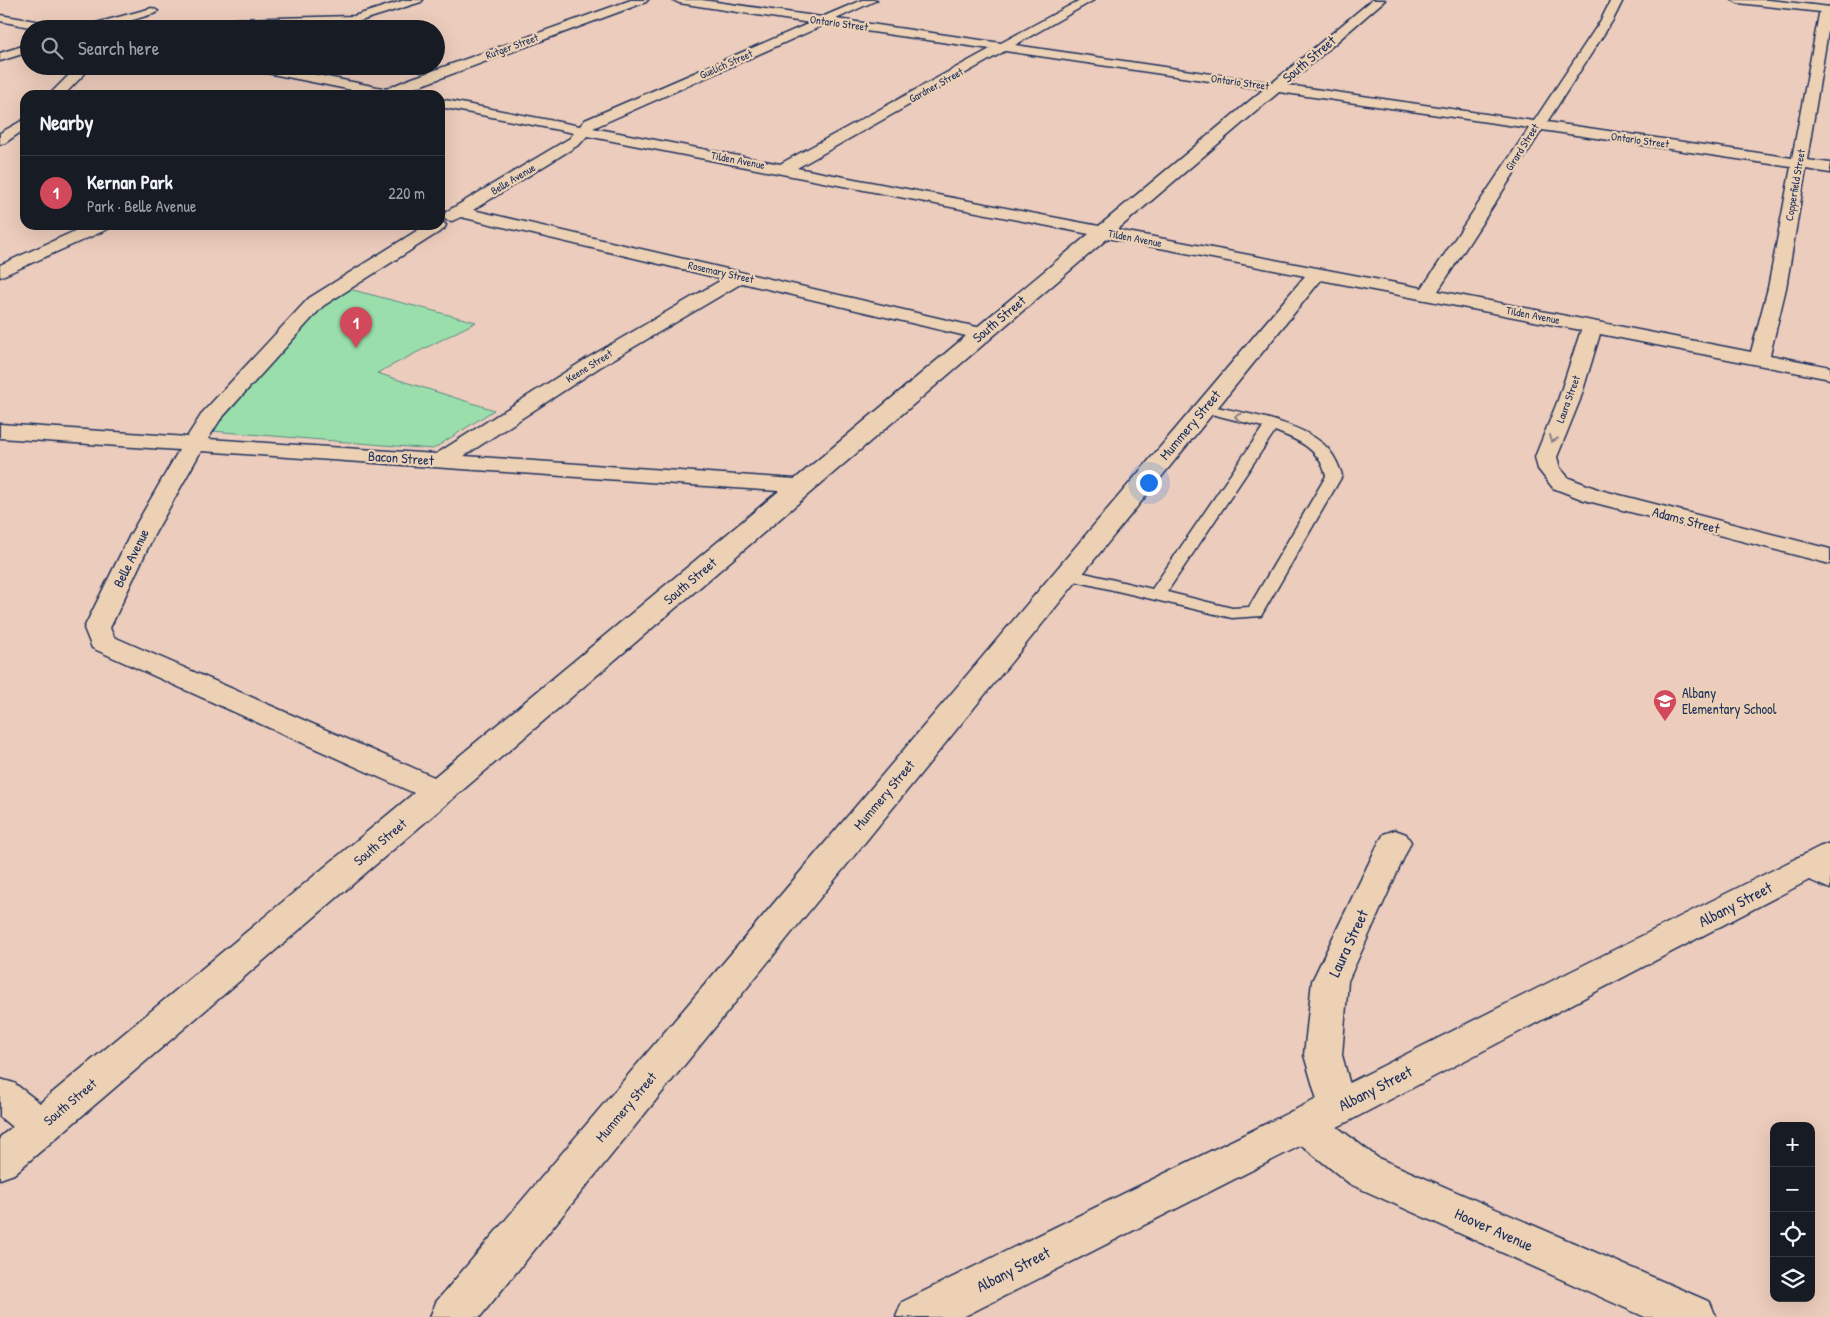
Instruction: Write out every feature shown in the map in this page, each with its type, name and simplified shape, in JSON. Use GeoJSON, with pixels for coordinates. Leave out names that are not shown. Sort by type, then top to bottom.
{"type":"FeatureCollection","features":[{"type":"Feature","properties":{"kind":"street"},"geometry":{"type":"LineString","coordinates":[[350,20],[416,0]]}},
{"type":"Feature","properties":{"kind":"street","name":"Rutger Street"},"geometry":{"type":"LineString","coordinates":[[445,71],[642,0]]}},
{"type":"Feature","properties":{"kind":"street","name":"Ontario Street"},"geometry":{"type":"LineString","coordinates":[[679,0],[1830,168]]}},
{"type":"Feature","properties":{"kind":"street","name":"Guelich Street"},"geometry":{"type":"LineString","coordinates":[[583,130],[590,123],[871,0]]}},
{"type":"Feature","properties":{"kind":"street","name":"Gardner Street"},"geometry":{"type":"LineString","coordinates":[[783,169],[1088,0]]}},
{"type":"Feature","properties":{"kind":"street","name":"South Street"},"geometry":{"type":"LineString","coordinates":[[0,1161],[1379,0]]}},
{"type":"Feature","properties":{"kind":"street","name":"Girard Street"},"geometry":{"type":"LineString","coordinates":[[1427,294],[1536,125],[1607,20],[1617,0]]}},
{"type":"Feature","properties":{"kind":"street"},"geometry":{"type":"LineString","coordinates":[[1738,0],[1828,10]]}},
{"type":"Feature","properties":{"kind":"street"},"geometry":{"type":"LineString","coordinates":[[117,20],[155,8],[141,20]]}},
{"type":"Feature","properties":{"kind":"street","name":"Copperfield Street"},"geometry":{"type":"LineString","coordinates":[[1759,359],[1777,288],[1799,163],[1826,32],[1828,10]]}},
{"type":"Feature","properties":{"kind":"street"},"geometry":{"type":"LineString","coordinates":[[238,20],[246,11]]}},
{"type":"Feature","properties":{"kind":"street"},"geometry":{"type":"LineString","coordinates":[[0,18],[20,22]]}},
{"type":"Feature","properties":{"kind":"street"},"geometry":{"type":"LineString","coordinates":[[336,20],[353,19]]}},
{"type":"Feature","properties":{"kind":"street"},"geometry":{"type":"LineString","coordinates":[[0,57],[20,51]]}},
{"type":"Feature","properties":{"kind":"street"},"geometry":{"type":"LineString","coordinates":[[61,90],[77,75]]}},
{"type":"Feature","properties":{"kind":"street"},"geometry":{"type":"LineString","coordinates":[[296,75],[370,90]]}},
{"type":"Feature","properties":{"kind":"street","name":"Rutger Street"},"geometry":{"type":"LineString","coordinates":[[398,90],[434,75]]}},
{"type":"Feature","properties":{"kind":"street","name":"Tilden Avenue"},"geometry":{"type":"LineString","coordinates":[[445,104],[1830,373]]}},
{"type":"Feature","properties":{"kind":"street"},"geometry":{"type":"LineString","coordinates":[[0,140],[20,127]]}},
{"type":"Feature","properties":{"kind":"street","name":"Belle Avenue"},"geometry":{"type":"LineString","coordinates":[[445,220],[575,141],[583,130]]}},
{"type":"Feature","properties":{"kind":"street","name":"Rosemary Street"},"geometry":{"type":"LineString","coordinates":[[459,212],[982,334]]}},
{"type":"Feature","properties":{"kind":"street"},"geometry":{"type":"LineString","coordinates":[[0,272],[91,230]]}},
{"type":"Feature","properties":{"kind":"street","name":"Belle Avenue"},"geometry":{"type":"LineString","coordinates":[[430,230],[316,302],[211,416],[142,535],[97,628],[102,642],[440,792]]}},
{"type":"Feature","properties":{"kind":"street","name":"Mummery Street"},"geometry":{"type":"LineString","coordinates":[[452,1317],[1317,272]]}},
{"type":"Feature","properties":{"kind":"street","name":"Keene Street"},"geometry":{"type":"LineString","coordinates":[[441,461],[593,363],[740,277]]}},
{"type":"Feature","properties":{"kind":"street","name":"Laura Street"},"geometry":{"type":"LineString","coordinates":[[1549,469],[1546,457],[1570,400],[1592,327]]}},
{"type":"Feature","properties":{"kind":"street","name":"Bacon Street"},"geometry":{"type":"LineString","coordinates":[[0,431],[802,486]]}},
{"type":"Feature","properties":{"kind":"street","name":"Adams Street"},"geometry":{"type":"LineString","coordinates":[[1549,469],[1561,483],[1592,495],[1830,557]]}},
{"type":"Feature","properties":{"kind":"street","name":"Laura Street"},"geometry":{"type":"LineString","coordinates":[[1320,1116],[1323,1055],[1330,981],[1395,842]]}},
{"type":"Feature","properties":{"kind":"street","name":"Albany Street"},"geometry":{"type":"LineString","coordinates":[[918,1317],[1823,866]]}},
{"type":"Feature","properties":{"kind":"street"},"geometry":{"type":"LineString","coordinates":[[0,1095],[41,1126]]}},
{"type":"Feature","properties":{"kind":"street","name":"Hoover Avenue"},"geometry":{"type":"LineString","coordinates":[[1320,1116],[1364,1171],[1694,1317]]}},
{"type":"Feature","properties":{"kind":"lane"},"geometry":{"type":"LineString","coordinates":[[1068,574],[1232,613],[1255,612],[1334,476],[1332,465],[1318,447],[1294,432],[1204,408]]}},
{"type":"Feature","properties":{"kind":"lane"},"geometry":{"type":"LineString","coordinates":[[1156,595],[1271,426]]}},
{"type":"Feature","properties":{"kind":"green space"},"geometry":{"type":"Polygon","coordinates":[[[349,289],[476,322],[377,373],[494,410],[433,449],[212,431],[321,308],[349,289]]]}},
{"type":"Feature","properties":{"kind":"place","name":"Kernan Park"},"geometry":{"type":"Point","coordinates":[356,348]}},
{"type":"Feature","properties":{"kind":"place","name":"Albany Elementary School"},"geometry":{"type":"Point","coordinates":[1665,722]}}]}
